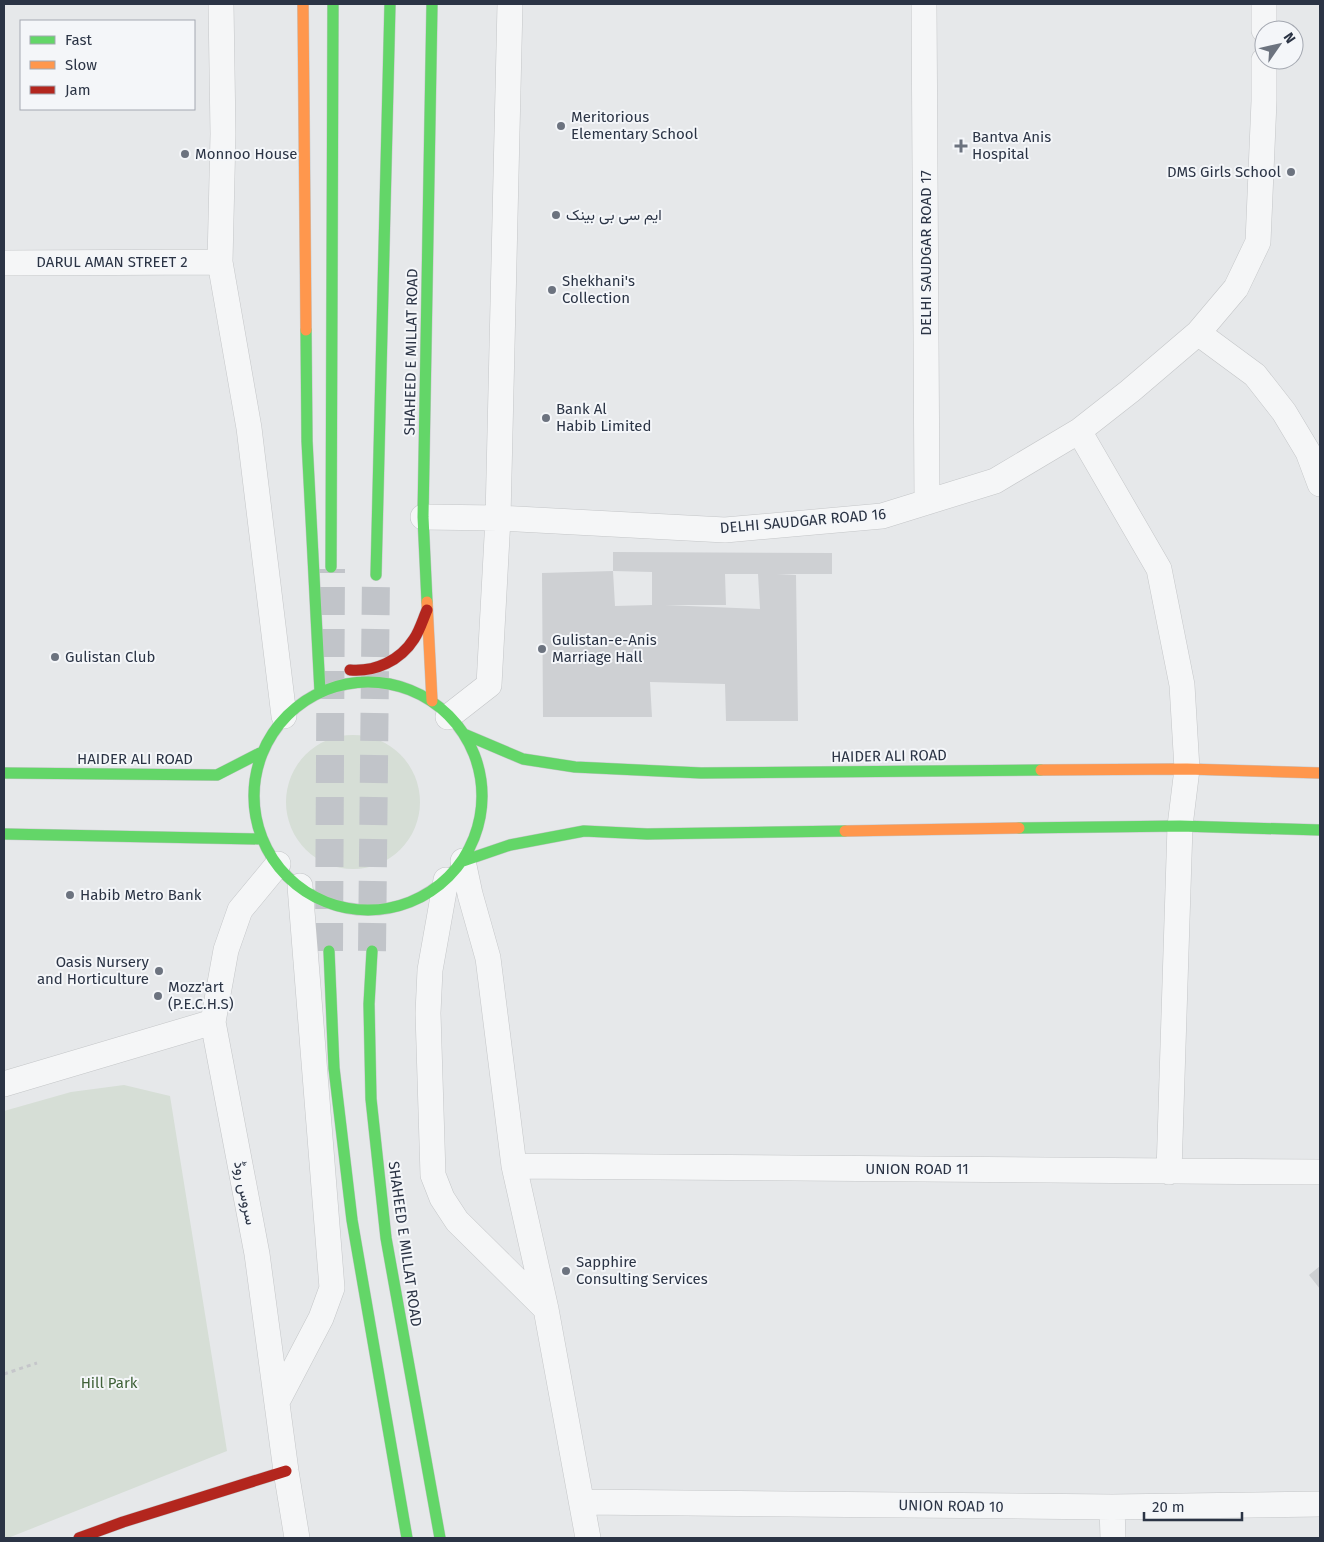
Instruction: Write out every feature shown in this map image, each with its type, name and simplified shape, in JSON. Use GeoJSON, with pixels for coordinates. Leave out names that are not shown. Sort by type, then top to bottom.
{"type":"FeatureCollection","features":[{"type":"Feature","properties":{"kind":"main road"},"geometry":{"type":"LineString","coordinates":[[303,4],[307,441],[320,692]]}},
{"type":"Feature","properties":{"kind":"main road"},"geometry":{"type":"LineString","coordinates":[[331,569],[333,4]]}},
{"type":"Feature","properties":{"kind":"main road","name":"SHAHEED E MILLAT ROAD"},"geometry":{"type":"LineString","coordinates":[[376,575],[390,4]]}},
{"type":"Feature","properties":{"kind":"main road","name":"SHAHEED E MILLAT ROAD"},"geometry":{"type":"LineString","coordinates":[[432,4],[423,517],[428,609],[448,717]]}},
{"type":"Feature","properties":{"kind":"main road"},"geometry":{"type":"LineString","coordinates":[[317,646],[323,656],[335,665],[360,671],[384,665],[402,652],[414,639],[428,609]]}},
{"type":"Feature","properties":{"kind":"main road","name":"HAIDER ALI ROAD"},"geometry":{"type":"LineString","coordinates":[[284,716],[320,692],[358,681],[397,684],[448,717],[523,759],[574,767],[700,773],[1187,768],[1320,772]]}},
{"type":"Feature","properties":{"kind":"main road"},"geometry":{"type":"LineString","coordinates":[[284,716],[260,753],[252,796],[261,840],[278,864],[300,886],[343,909],[382,910],[421,898],[454,871],[510,845],[584,831],[646,834],[1180,826],[1320,830]]}},
{"type":"Feature","properties":{"kind":"main road"},"geometry":{"type":"LineString","coordinates":[[448,717],[478,764],[482,798],[477,831],[454,871]]}},
{"type":"Feature","properties":{"kind":"main road","name":"HAIDER ALI ROAD"},"geometry":{"type":"LineString","coordinates":[[4,773],[217,775],[260,753]]}},
{"type":"Feature","properties":{"kind":"main road"},"geometry":{"type":"LineString","coordinates":[[4,834],[261,840]]}},
{"type":"Feature","properties":{"kind":"main road"},"geometry":{"type":"LineString","coordinates":[[329,951],[334,1068],[352,1220],[407,1538]]}},
{"type":"Feature","properties":{"kind":"main road","name":"SHAHEED E MILLAT ROAD"},"geometry":{"type":"LineString","coordinates":[[372,951],[369,1004],[371,1099],[386,1238],[440,1538]]}},
{"type":"Feature","properties":{"kind":"main road"},"geometry":{"type":"LineString","coordinates":[[79,1538],[123,1522],[286,1471]]}},
{"type":"Feature","properties":{"kind":"street"},"geometry":{"type":"LineString","coordinates":[[221,4],[223,134],[220,262],[249,428],[284,716]]}},
{"type":"Feature","properties":{"kind":"street"},"geometry":{"type":"LineString","coordinates":[[448,717],[489,685],[498,518],[510,4]]}},
{"type":"Feature","properties":{"kind":"street","name":"DELHI SAUDGAR ROAD 17"},"geometry":{"type":"LineString","coordinates":[[924,4],[927,502]]}},
{"type":"Feature","properties":{"kind":"street"},"geometry":{"type":"LineString","coordinates":[[1264,4],[1264,20]]}},
{"type":"Feature","properties":{"kind":"street","name":"DELHI SAUDGAR ROAD 16"},"geometry":{"type":"LineString","coordinates":[[423,517],[498,518],[726,530],[882,516],[995,481],[1079,431],[1130,391],[1198,333],[1236,288],[1258,242],[1264,70]]}},
{"type":"Feature","properties":{"kind":"street","name":"DARUL AMAN STREET 2"},"geometry":{"type":"LineString","coordinates":[[4,263],[220,262]]}},
{"type":"Feature","properties":{"kind":"street"},"geometry":{"type":"LineString","coordinates":[[1198,333],[1256,375],[1284,412],[1304,444],[1320,484]]}},
{"type":"Feature","properties":{"kind":"street"},"geometry":{"type":"LineString","coordinates":[[1079,431],[1159,569],[1182,685],[1187,768],[1180,826],[1169,1172]]}},
{"type":"Feature","properties":{"kind":"street","name":"سروس روڈ"},"geometry":{"type":"LineString","coordinates":[[278,864],[240,910],[226,950],[213,1022],[257,1254],[286,1471],[297,1538]]}},
{"type":"Feature","properties":{"kind":"street"},"geometry":{"type":"LineString","coordinates":[[454,871],[470,894],[488,958],[514,1166],[546,1309],[588,1538]]}},
{"type":"Feature","properties":{"kind":"street"},"geometry":{"type":"LineString","coordinates":[[454,871],[430,970],[428,1013],[433,1175],[442,1198],[457,1221],[546,1309]]}},
{"type":"Feature","properties":{"kind":"street"},"geometry":{"type":"LineString","coordinates":[[277,1402],[321,1318],[332,1288],[300,886]]}},
{"type":"Feature","properties":{"kind":"street"},"geometry":{"type":"LineString","coordinates":[[4,1084],[213,1022]]}},
{"type":"Feature","properties":{"kind":"street","name":"UNION ROAD 11"},"geometry":{"type":"LineString","coordinates":[[514,1166],[1320,1172]]}},
{"type":"Feature","properties":{"kind":"street","name":"UNION ROAD 10"},"geometry":{"type":"LineString","coordinates":[[582,1502],[1112,1507],[1320,1504]]}},
{"type":"Feature","properties":{"kind":"street"},"geometry":{"type":"LineString","coordinates":[[1112,1507],[1113,1538]]}},
{"type":"Feature","properties":{"kind":"path"},"geometry":{"type":"LineString","coordinates":[[4,1374],[37,1363]]}},
{"type":"Feature","properties":{"kind":"green space"},"geometry":{"type":"Polygon","coordinates":[[[353,735],[379,740],[401,754],[415,776],[420,802],[415,828],[401,850],[379,864],[353,869],[327,864],[305,850],[291,828],[286,802],[291,776],[305,754],[327,740],[353,735]]]}},
{"type":"Feature","properties":{"kind":"green space","name":"Hill Park"},"geometry":{"type":"Polygon","coordinates":[[[124,1085],[170,1096],[227,1451],[4,1538],[4,1111],[71,1092],[124,1085]]]}},
{"type":"Feature","properties":{"kind":"building"},"geometry":{"type":"Polygon","coordinates":[[[613,552],[832,553],[832,574],[777,574],[796,575],[798,721],[726,721],[725,684],[650,682],[652,717],[543,717],[542,573],[613,571],[613,552]],[[613,571],[615,606],[652,605],[652,572],[613,571]],[[725,574],[726,605],[665,605],[760,609],[758,574],[725,574]]]}},
{"type":"Feature","properties":{"kind":"building"},"geometry":{"type":"Polygon","coordinates":[[[1320,1266],[1320,1289],[1309,1275],[1320,1266]]]}},
{"type":"Feature","properties":{"kind":"tunnel"},"geometry":{"type":"LineString","coordinates":[[329,951],[331,569]]}},
{"type":"Feature","properties":{"kind":"tunnel"},"geometry":{"type":"LineString","coordinates":[[372,951],[376,575]]}},
{"type":"Feature","properties":{"kind":"traffic: fast"},"geometry":{"type":"LineString","coordinates":[[331,567],[333,4]]}},
{"type":"Feature","properties":{"kind":"traffic: fast"},"geometry":{"type":"LineString","coordinates":[[376,575],[390,4]]}},
{"type":"Feature","properties":{"kind":"traffic: fast"},"geometry":{"type":"LineString","coordinates":[[427,602],[423,517],[432,4]]}},
{"type":"Feature","properties":{"kind":"traffic: fast"},"geometry":{"type":"LineString","coordinates":[[306,330],[307,441],[320,692]]}},
{"type":"Feature","properties":{"kind":"traffic: fast"},"geometry":{"type":"LineString","coordinates":[[368,682],[390,684],[412,691],[431,701],[456,724],[468,742],[477,763],[482,796],[480,818],[473,840],[463,859],[440,884],[422,896],[401,905],[368,910],[346,908],[324,901],[305,891],[280,868],[268,850],[259,829],[254,796],[256,774],[263,752],[273,733],[296,708],[314,696],[335,687],[368,682]]}},
{"type":"Feature","properties":{"kind":"traffic: fast"},"geometry":{"type":"LineString","coordinates":[[464,734],[523,759],[575,767],[701,773],[1041,770]]}},
{"type":"Feature","properties":{"kind":"traffic: fast"},"geometry":{"type":"LineString","coordinates":[[4,773],[217,775],[260,753]]}},
{"type":"Feature","properties":{"kind":"traffic: fast"},"geometry":{"type":"LineString","coordinates":[[1019,828],[1180,826],[1320,830]]}},
{"type":"Feature","properties":{"kind":"traffic: fast"},"geometry":{"type":"LineString","coordinates":[[463,861],[510,845],[584,831],[647,834],[845,831]]}},
{"type":"Feature","properties":{"kind":"traffic: fast"},"geometry":{"type":"LineString","coordinates":[[4,834],[261,839]]}},
{"type":"Feature","properties":{"kind":"traffic: fast"},"geometry":{"type":"LineString","coordinates":[[329,951],[334,1068],[352,1220],[407,1538]]}},
{"type":"Feature","properties":{"kind":"traffic: fast"},"geometry":{"type":"LineString","coordinates":[[372,951],[369,1004],[371,1099],[386,1238],[440,1538]]}},
{"type":"Feature","properties":{"kind":"traffic: slow"},"geometry":{"type":"LineString","coordinates":[[303,4],[306,330]]}},
{"type":"Feature","properties":{"kind":"traffic: slow"},"geometry":{"type":"LineString","coordinates":[[427,602],[432,701]]}},
{"type":"Feature","properties":{"kind":"traffic: slow"},"geometry":{"type":"LineString","coordinates":[[1041,770],[1187,769],[1320,773]]}},
{"type":"Feature","properties":{"kind":"traffic: slow"},"geometry":{"type":"LineString","coordinates":[[845,831],[1019,828]]}},
{"type":"Feature","properties":{"kind":"traffic: jam"},"geometry":{"type":"LineString","coordinates":[[350,670],[378,667],[402,653],[416,636],[427,610]]}},
{"type":"Feature","properties":{"kind":"traffic: jam"},"geometry":{"type":"LineString","coordinates":[[79,1538],[123,1522],[286,1471]]}},
{"type":"Feature","properties":{"kind":"place","name":"Meritorious Elementary School"},"geometry":{"type":"Point","coordinates":[561,126]}},
{"type":"Feature","properties":{"kind":"place","name":"Bantva Anis Hospital"},"geometry":{"type":"Point","coordinates":[961,146]}},
{"type":"Feature","properties":{"kind":"place","name":"Monnoo House"},"geometry":{"type":"Point","coordinates":[185,154]}},
{"type":"Feature","properties":{"kind":"place","name":"DMS Girls School"},"geometry":{"type":"Point","coordinates":[1291,172]}},
{"type":"Feature","properties":{"kind":"place","name":"ایم سی بی بینک"},"geometry":{"type":"Point","coordinates":[556,215]}},
{"type":"Feature","properties":{"kind":"place","name":"Shekhani's Collection"},"geometry":{"type":"Point","coordinates":[552,290]}},
{"type":"Feature","properties":{"kind":"place","name":"Bank Al Habib Limited"},"geometry":{"type":"Point","coordinates":[546,418]}},
{"type":"Feature","properties":{"kind":"place","name":"Gulistan-e-Anis Marriage Hall"},"geometry":{"type":"Point","coordinates":[542,649]}},
{"type":"Feature","properties":{"kind":"place","name":"Gulistan Club"},"geometry":{"type":"Point","coordinates":[55,657]}},
{"type":"Feature","properties":{"kind":"place","name":"Habib Metro Bank"},"geometry":{"type":"Point","coordinates":[70,895]}},
{"type":"Feature","properties":{"kind":"place","name":"Oasis Nursery and Horticulture"},"geometry":{"type":"Point","coordinates":[159,971]}},
{"type":"Feature","properties":{"kind":"place","name":"Mozz'art (P.E.C.H.S)"},"geometry":{"type":"Point","coordinates":[158,996]}},
{"type":"Feature","properties":{"kind":"place","name":"Sapphire Consulting Services"},"geometry":{"type":"Point","coordinates":[566,1271]}}]}
